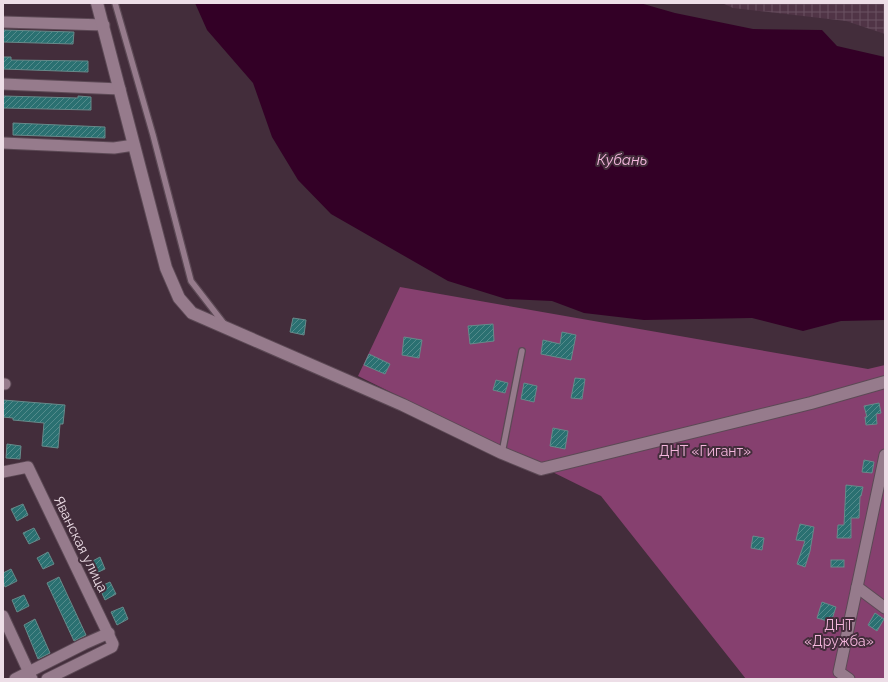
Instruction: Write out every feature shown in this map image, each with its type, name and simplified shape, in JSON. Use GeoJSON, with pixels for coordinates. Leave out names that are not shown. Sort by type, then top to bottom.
{"type":"FeatureCollection","features":[{"type":"Feature","properties":{"kind":"street"},"geometry":{"type":"LineString","coordinates":[[97,3],[104,25],[166,268],[179,298],[192,312],[403,405],[502,453],[541,469],[811,403],[885,382]]}},
{"type":"Feature","properties":{"kind":"street"},"geometry":{"type":"LineString","coordinates":[[3,22],[104,25]]}},
{"type":"Feature","properties":{"kind":"street"},"geometry":{"type":"LineString","coordinates":[[3,84],[88,86],[120,89]]}},
{"type":"Feature","properties":{"kind":"street"},"geometry":{"type":"LineString","coordinates":[[3,143],[114,148],[134,145]]}},
{"type":"Feature","properties":{"kind":"street"},"geometry":{"type":"LineString","coordinates":[[849,679],[839,672],[857,587],[880,505],[885,455]]}},
{"type":"Feature","properties":{"kind":"street","name":"Яванская улица"},"geometry":{"type":"LineString","coordinates":[[3,472],[28,467],[109,633]]}},
{"type":"Feature","properties":{"kind":"street"},"geometry":{"type":"LineString","coordinates":[[857,587],[885,608]]}},
{"type":"Feature","properties":{"kind":"street"},"geometry":{"type":"LineString","coordinates":[[3,616],[31,675]]}},
{"type":"Feature","properties":{"kind":"street"},"geometry":{"type":"LineString","coordinates":[[15,679],[31,675],[109,633],[113,644],[112,647],[47,679]]}},
{"type":"Feature","properties":{"kind":"lane"},"geometry":{"type":"LineString","coordinates":[[115,3],[147,113],[191,281],[226,326]]}},
{"type":"Feature","properties":{"kind":"lane"},"geometry":{"type":"LineString","coordinates":[[502,453],[522,351]]}},
{"type":"Feature","properties":{"kind":"shaded area"},"geometry":{"type":"Polygon","coordinates":[[[722,3],[885,3],[885,34],[846,21],[733,8],[722,3]]]}},
{"type":"Feature","properties":{"kind":"green space","name":"ДНТ «Гигант»"},"geometry":{"type":"Polygon","coordinates":[[[400,287],[868,369],[885,365],[885,679],[746,679],[601,496],[358,376],[400,287]]]}},
{"type":"Feature","properties":{"kind":"water","name":"Кубань"},"geometry":{"type":"Polygon","coordinates":[[[195,3],[640,3],[675,13],[753,29],[822,30],[837,46],[885,57],[885,320],[841,321],[803,331],[752,318],[644,320],[584,313],[552,301],[506,299],[448,281],[331,214],[298,180],[272,137],[253,83],[207,30],[195,3]]]}},
{"type":"Feature","properties":{"kind":"building"},"geometry":{"type":"Polygon","coordinates":[[[3,30],[74,32],[73,44],[3,42],[3,30]]]}},
{"type":"Feature","properties":{"kind":"building"},"geometry":{"type":"Polygon","coordinates":[[[3,57],[11,57],[11,60],[88,61],[88,72],[3,69],[3,57]]]}},
{"type":"Feature","properties":{"kind":"building"},"geometry":{"type":"Polygon","coordinates":[[[3,96],[91,97],[91,110],[3,108],[3,96]]]}},
{"type":"Feature","properties":{"kind":"building"},"geometry":{"type":"Polygon","coordinates":[[[13,123],[105,127],[105,138],[13,135],[13,123]]]}},
{"type":"Feature","properties":{"kind":"building"},"geometry":{"type":"Polygon","coordinates":[[[293,318],[306,320],[304,335],[290,332],[293,318]]]}},
{"type":"Feature","properties":{"kind":"building"},"geometry":{"type":"Polygon","coordinates":[[[493,324],[494,341],[470,344],[468,326],[493,324]]]}},
{"type":"Feature","properties":{"kind":"building"},"geometry":{"type":"Polygon","coordinates":[[[562,332],[576,335],[571,360],[541,354],[543,340],[560,344],[562,332]]]}},
{"type":"Feature","properties":{"kind":"building"},"geometry":{"type":"Polygon","coordinates":[[[404,337],[422,340],[419,358],[402,355],[404,337]]]}},
{"type":"Feature","properties":{"kind":"building"},"geometry":{"type":"Polygon","coordinates":[[[369,354],[390,364],[385,374],[364,365],[369,354]]]}},
{"type":"Feature","properties":{"kind":"building"},"geometry":{"type":"Polygon","coordinates":[[[575,378],[585,379],[582,399],[571,398],[575,378]]]}},
{"type":"Feature","properties":{"kind":"building"},"geometry":{"type":"Polygon","coordinates":[[[496,380],[508,383],[505,393],[493,390],[496,380]]]}},
{"type":"Feature","properties":{"kind":"building"},"geometry":{"type":"Polygon","coordinates":[[[524,383],[537,386],[534,402],[521,399],[524,383]]]}},
{"type":"Feature","properties":{"kind":"building"},"geometry":{"type":"Polygon","coordinates":[[[3,400],[65,405],[63,424],[60,424],[58,448],[42,446],[44,423],[13,420],[13,418],[3,417],[3,400]]]}},
{"type":"Feature","properties":{"kind":"building"},"geometry":{"type":"Polygon","coordinates":[[[879,403],[881,413],[876,414],[877,424],[866,425],[865,417],[867,417],[864,406],[879,403]]]}},
{"type":"Feature","properties":{"kind":"building"},"geometry":{"type":"Polygon","coordinates":[[[553,428],[568,431],[565,449],[550,446],[553,428]]]}},
{"type":"Feature","properties":{"kind":"building"},"geometry":{"type":"Polygon","coordinates":[[[7,444],[21,446],[20,459],[6,458],[7,444]]]}},
{"type":"Feature","properties":{"kind":"building"},"geometry":{"type":"Polygon","coordinates":[[[864,460],[874,462],[872,473],[862,472],[864,460]]]}},
{"type":"Feature","properties":{"kind":"building"},"geometry":{"type":"Polygon","coordinates":[[[846,485],[863,487],[860,496],[859,518],[851,518],[851,538],[837,538],[838,525],[844,525],[846,485]]]}},
{"type":"Feature","properties":{"kind":"building"},"geometry":{"type":"Polygon","coordinates":[[[23,504],[28,515],[17,521],[11,509],[23,504]]]}},
{"type":"Feature","properties":{"kind":"building"},"geometry":{"type":"Polygon","coordinates":[[[800,524],[814,527],[810,551],[805,567],[797,564],[805,541],[796,540],[800,524]]]}},
{"type":"Feature","properties":{"kind":"building"},"geometry":{"type":"Polygon","coordinates":[[[34,528],[40,539],[29,544],[23,533],[34,528]]]}},
{"type":"Feature","properties":{"kind":"building"},"geometry":{"type":"Polygon","coordinates":[[[753,536],[764,538],[762,550],[751,548],[753,536]]]}},
{"type":"Feature","properties":{"kind":"building"},"geometry":{"type":"Polygon","coordinates":[[[48,552],[54,564],[43,569],[37,558],[48,552]]]}},
{"type":"Feature","properties":{"kind":"building"},"geometry":{"type":"Polygon","coordinates":[[[100,557],[105,569],[94,574],[89,563],[100,557]]]}},
{"type":"Feature","properties":{"kind":"building"},"geometry":{"type":"Polygon","coordinates":[[[831,560],[844,560],[844,567],[831,567],[831,560]]]}},
{"type":"Feature","properties":{"kind":"building"},"geometry":{"type":"Polygon","coordinates":[[[11,569],[17,581],[5,587],[3,582],[3,573],[11,569]]]}},
{"type":"Feature","properties":{"kind":"building"},"geometry":{"type":"Polygon","coordinates":[[[59,577],[86,635],[74,641],[47,583],[59,577]]]}},
{"type":"Feature","properties":{"kind":"building"},"geometry":{"type":"Polygon","coordinates":[[[110,582],[116,594],[105,600],[99,587],[110,582]]]}},
{"type":"Feature","properties":{"kind":"building"},"geometry":{"type":"Polygon","coordinates":[[[24,595],[29,606],[17,612],[12,600],[24,595]]]}},
{"type":"Feature","properties":{"kind":"building"},"geometry":{"type":"Polygon","coordinates":[[[822,602],[836,607],[831,622],[817,618],[822,602]]]}},
{"type":"Feature","properties":{"kind":"building"},"geometry":{"type":"Polygon","coordinates":[[[123,607],[128,619],[117,625],[111,612],[123,607]]]}},
{"type":"Feature","properties":{"kind":"building"},"geometry":{"type":"Polygon","coordinates":[[[875,613],[884,619],[877,631],[868,625],[875,613]]]}},
{"type":"Feature","properties":{"kind":"building"},"geometry":{"type":"Polygon","coordinates":[[[35,619],[50,653],[38,659],[24,625],[35,619]]]}},
{"type":"Feature","properties":{"kind":"park label","name":"ДНТ «Дружба»"},"geometry":{"type":"Point","coordinates":[839,634]}}]}
